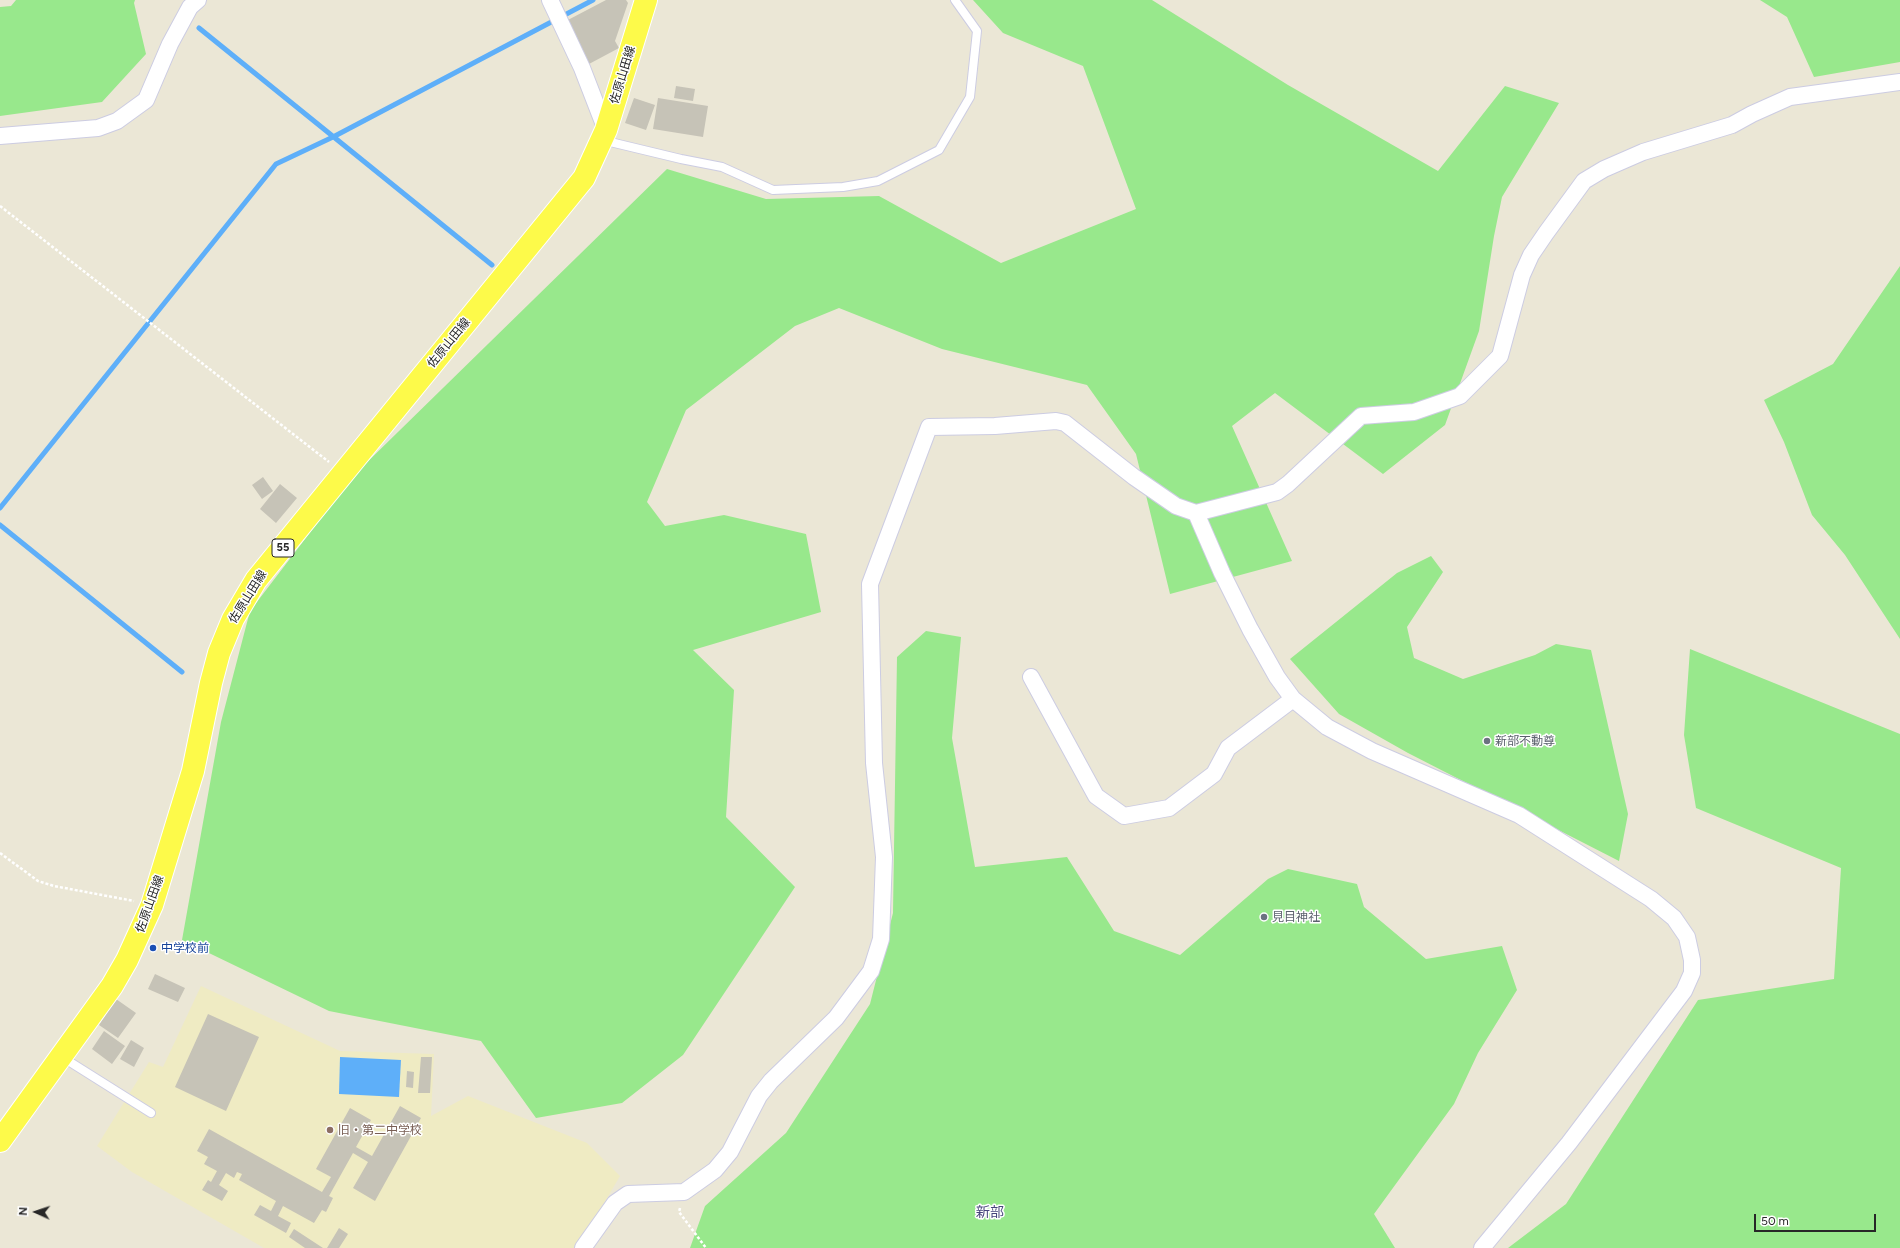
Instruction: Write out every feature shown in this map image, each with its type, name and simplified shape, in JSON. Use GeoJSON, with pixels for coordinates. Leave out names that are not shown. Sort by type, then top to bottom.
{"type":"FeatureCollection","features":[{"type":"Feature","properties":{"kind":"main road","name":"佐原山田線"},"geometry":{"type":"LineString","coordinates":[[0,1140],[112,986],[128,960],[152,905],[193,771],[211,683],[219,653],[233,619],[256,580],[584,178],[604,135],[646,0]]}},
{"type":"Feature","properties":{"kind":"street"},"geometry":{"type":"LineString","coordinates":[[0,136],[98,128],[117,121],[146,100],[170,44],[190,7],[198,0]]}},
{"type":"Feature","properties":{"kind":"street"},"geometry":{"type":"LineString","coordinates":[[556,12],[582,68],[604,135]]}},
{"type":"Feature","properties":{"kind":"street"},"geometry":{"type":"LineString","coordinates":[[583,1248],[615,1204],[628,1194],[684,1192],[715,1170],[730,1152],[759,1096],[771,1081],[836,1018],[871,971],[881,939],[884,857],[874,763],[870,584],[929,427],[995,426],[1056,421],[1065,423],[1134,477],[1176,506],[1196,513],[1277,492],[1288,484],[1361,416],[1414,412],[1460,396],[1500,356],[1522,276],[1531,255],[1584,181],[1604,169],[1643,152],[1732,125],[1752,114],[1790,97],[1900,82]]}},
{"type":"Feature","properties":{"kind":"street"},"geometry":{"type":"LineString","coordinates":[[1196,513],[1222,573],[1250,629],[1277,677],[1293,699],[1327,727],[1372,751],[1519,815],[1650,900],[1674,918],[1687,937],[1692,960],[1692,973],[1684,991],[1569,1143],[1482,1248]]}},
{"type":"Feature","properties":{"kind":"street"},"geometry":{"type":"LineString","coordinates":[[1031,677],[1096,796],[1124,816],[1169,808],[1214,774],[1228,748],[1293,699]]}},
{"type":"Feature","properties":{"kind":"lane"},"geometry":{"type":"LineString","coordinates":[[604,135],[681,159],[722,167],[773,190],[843,187],[878,181],[940,150],[970,97],[977,31],[955,0]]}},
{"type":"Feature","properties":{"kind":"lane"},"geometry":{"type":"LineString","coordinates":[[62,1056],[151,1113]]}},
{"type":"Feature","properties":{"kind":"path"},"geometry":{"type":"LineString","coordinates":[[0,206],[343,474]]}},
{"type":"Feature","properties":{"kind":"path"},"geometry":{"type":"LineString","coordinates":[[0,853],[38,881],[54,886],[152,905]]}},
{"type":"Feature","properties":{"kind":"path"},"geometry":{"type":"LineString","coordinates":[[684,1192],[679,1212],[706,1248]]}},
{"type":"Feature","properties":{"kind":"shaded area","name":"旧・第二中学校"},"geometry":{"type":"Polygon","coordinates":[[[201,986],[340,1051],[434,1054],[431,1116],[468,1096],[587,1143],[620,1176],[578,1248],[264,1248],[132,1172],[97,1146],[149,1062],[163,1067],[201,986]]]}},
{"type":"Feature","properties":{"kind":"green space"},"geometry":{"type":"Polygon","coordinates":[[[16,0],[135,0],[134,3],[146,54],[102,102],[0,116],[0,7],[11,6],[16,0]]]}},
{"type":"Feature","properties":{"kind":"green space"},"geometry":{"type":"Polygon","coordinates":[[[973,0],[1152,0],[1288,85],[1438,171],[1505,86],[1559,103],[1502,197],[1494,236],[1479,331],[1445,425],[1383,474],[1275,393],[1232,426],[1292,561],[1170,594],[1136,454],[1087,385],[942,349],[839,308],[795,326],[686,410],[647,502],[665,526],[724,515],[806,534],[821,612],[693,650],[734,690],[726,817],[795,887],[683,1055],[622,1103],[536,1118],[481,1041],[329,1011],[182,940],[221,722],[250,611],[354,475],[667,169],[766,199],[879,196],[1001,263],[1136,209],[1083,66],[1003,33],[973,0]]]}},
{"type":"Feature","properties":{"kind":"green space"},"geometry":{"type":"Polygon","coordinates":[[[1760,0],[1900,0],[1900,62],[1814,77],[1787,17],[1760,0]]]}},
{"type":"Feature","properties":{"kind":"green space"},"geometry":{"type":"Polygon","coordinates":[[[1900,266],[1900,639],[1845,555],[1812,515],[1784,442],[1764,400],[1833,364],[1900,266]]]}},
{"type":"Feature","properties":{"kind":"green space"},"geometry":{"type":"Polygon","coordinates":[[[1431,556],[1443,572],[1407,627],[1414,658],[1463,679],[1535,655],[1556,644],[1591,650],[1628,814],[1619,861],[1408,753],[1339,714],[1290,659],[1397,573],[1431,556]]]}},
{"type":"Feature","properties":{"kind":"green space"},"geometry":{"type":"Polygon","coordinates":[[[926,631],[961,637],[952,738],[975,867],[1067,857],[1114,931],[1180,955],[1268,879],[1288,869],[1357,884],[1364,907],[1426,959],[1502,946],[1517,990],[1478,1053],[1454,1104],[1374,1214],[1395,1248],[690,1248],[705,1206],[786,1133],[870,1004],[893,913],[897,657],[926,631]]]}},
{"type":"Feature","properties":{"kind":"green space"},"geometry":{"type":"Polygon","coordinates":[[[1690,649],[1900,734],[1900,1248],[1508,1248],[1566,1204],[1698,1000],[1834,979],[1841,868],[1696,808],[1684,735],[1690,649]]]}},
{"type":"Feature","properties":{"kind":"water"},"geometry":{"type":"Polygon","coordinates":[[[340,1057],[401,1060],[399,1097],[339,1094],[340,1057]]]}},
{"type":"Feature","properties":{"kind":"building"},"geometry":{"type":"Polygon","coordinates":[[[606,0],[626,0],[628,3],[615,41],[619,48],[589,64],[566,21],[606,0]]]}},
{"type":"Feature","properties":{"kind":"building"},"geometry":{"type":"Polygon","coordinates":[[[676,86],[695,89],[693,101],[674,98],[676,86]]]}},
{"type":"Feature","properties":{"kind":"building"},"geometry":{"type":"Polygon","coordinates":[[[634,98],[655,105],[646,130],[625,123],[634,98]]]}},
{"type":"Feature","properties":{"kind":"building"},"geometry":{"type":"Polygon","coordinates":[[[658,98],[708,106],[703,137],[653,129],[658,98]]]}},
{"type":"Feature","properties":{"kind":"building"},"geometry":{"type":"Polygon","coordinates":[[[263,477],[273,491],[262,499],[252,485],[263,477]]]}},
{"type":"Feature","properties":{"kind":"building"},"geometry":{"type":"Polygon","coordinates":[[[280,484],[297,498],[276,523],[260,509],[280,484]]]}},
{"type":"Feature","properties":{"kind":"building"},"geometry":{"type":"Polygon","coordinates":[[[155,974],[185,988],[178,1002],[148,989],[155,974]]]}},
{"type":"Feature","properties":{"kind":"building"},"geometry":{"type":"Polygon","coordinates":[[[116,999],[136,1013],[118,1038],[99,1025],[116,999]]]}},
{"type":"Feature","properties":{"kind":"building"},"geometry":{"type":"Polygon","coordinates":[[[208,1014],[259,1037],[226,1111],[175,1087],[208,1014]]]}},
{"type":"Feature","properties":{"kind":"building"},"geometry":{"type":"Polygon","coordinates":[[[104,1031],[125,1046],[112,1064],[92,1049],[104,1031]]]}},
{"type":"Feature","properties":{"kind":"building"},"geometry":{"type":"Polygon","coordinates":[[[131,1040],[144,1048],[134,1067],[120,1059],[131,1040]]]}},
{"type":"Feature","properties":{"kind":"building"},"geometry":{"type":"Polygon","coordinates":[[[421,1057],[432,1057],[430,1093],[418,1093],[421,1057]]]}},
{"type":"Feature","properties":{"kind":"building"},"geometry":{"type":"Polygon","coordinates":[[[407,1071],[414,1072],[413,1088],[406,1087],[407,1071]]]}},
{"type":"Feature","properties":{"kind":"building"},"geometry":{"type":"Polygon","coordinates":[[[400,1106],[421,1118],[375,1201],[353,1188],[368,1162],[353,1153],[329,1196],[333,1198],[326,1212],[322,1210],[314,1223],[283,1206],[278,1216],[291,1223],[286,1233],[254,1215],[260,1205],[271,1211],[276,1201],[239,1180],[242,1174],[237,1172],[234,1178],[226,1173],[219,1185],[228,1191],[222,1201],[202,1190],[208,1180],[211,1182],[217,1171],[204,1164],[208,1157],[197,1151],[209,1129],[322,1192],[331,1177],[316,1169],[350,1108],[371,1120],[356,1147],[372,1156],[400,1106]]]}},
{"type":"Feature","properties":{"kind":"building"},"geometry":{"type":"Polygon","coordinates":[[[339,1228],[348,1234],[339,1248],[327,1248],[339,1228]]]}},
{"type":"Feature","properties":{"kind":"building"},"geometry":{"type":"Polygon","coordinates":[[[294,1229],[323,1248],[305,1248],[289,1237],[294,1229]]]}},
{"type":"Feature","properties":{"kind":"waterway"},"geometry":{"type":"LineString","coordinates":[[0,508],[276,164],[333,137],[593,0]]}},
{"type":"Feature","properties":{"kind":"waterway"},"geometry":{"type":"LineString","coordinates":[[199,28],[492,265]]}},
{"type":"Feature","properties":{"kind":"waterway"},"geometry":{"type":"LineString","coordinates":[[0,525],[182,672]]}},
{"type":"Feature","properties":{"kind":"place","name":"新部不動尊"},"geometry":{"type":"Point","coordinates":[1487,741]}},
{"type":"Feature","properties":{"kind":"place","name":"見目神社"},"geometry":{"type":"Point","coordinates":[1264,917]}},
{"type":"Feature","properties":{"kind":"place","name":"中学校前"},"geometry":{"type":"Point","coordinates":[153,948]}},
{"type":"Feature","properties":{"kind":"place","name":"旧・第二中学校"},"geometry":{"type":"Point","coordinates":[330,1130]}},
{"type":"Feature","properties":{"kind":"district","name":"新部"},"geometry":{"type":"Point","coordinates":[990,1213]}}]}
